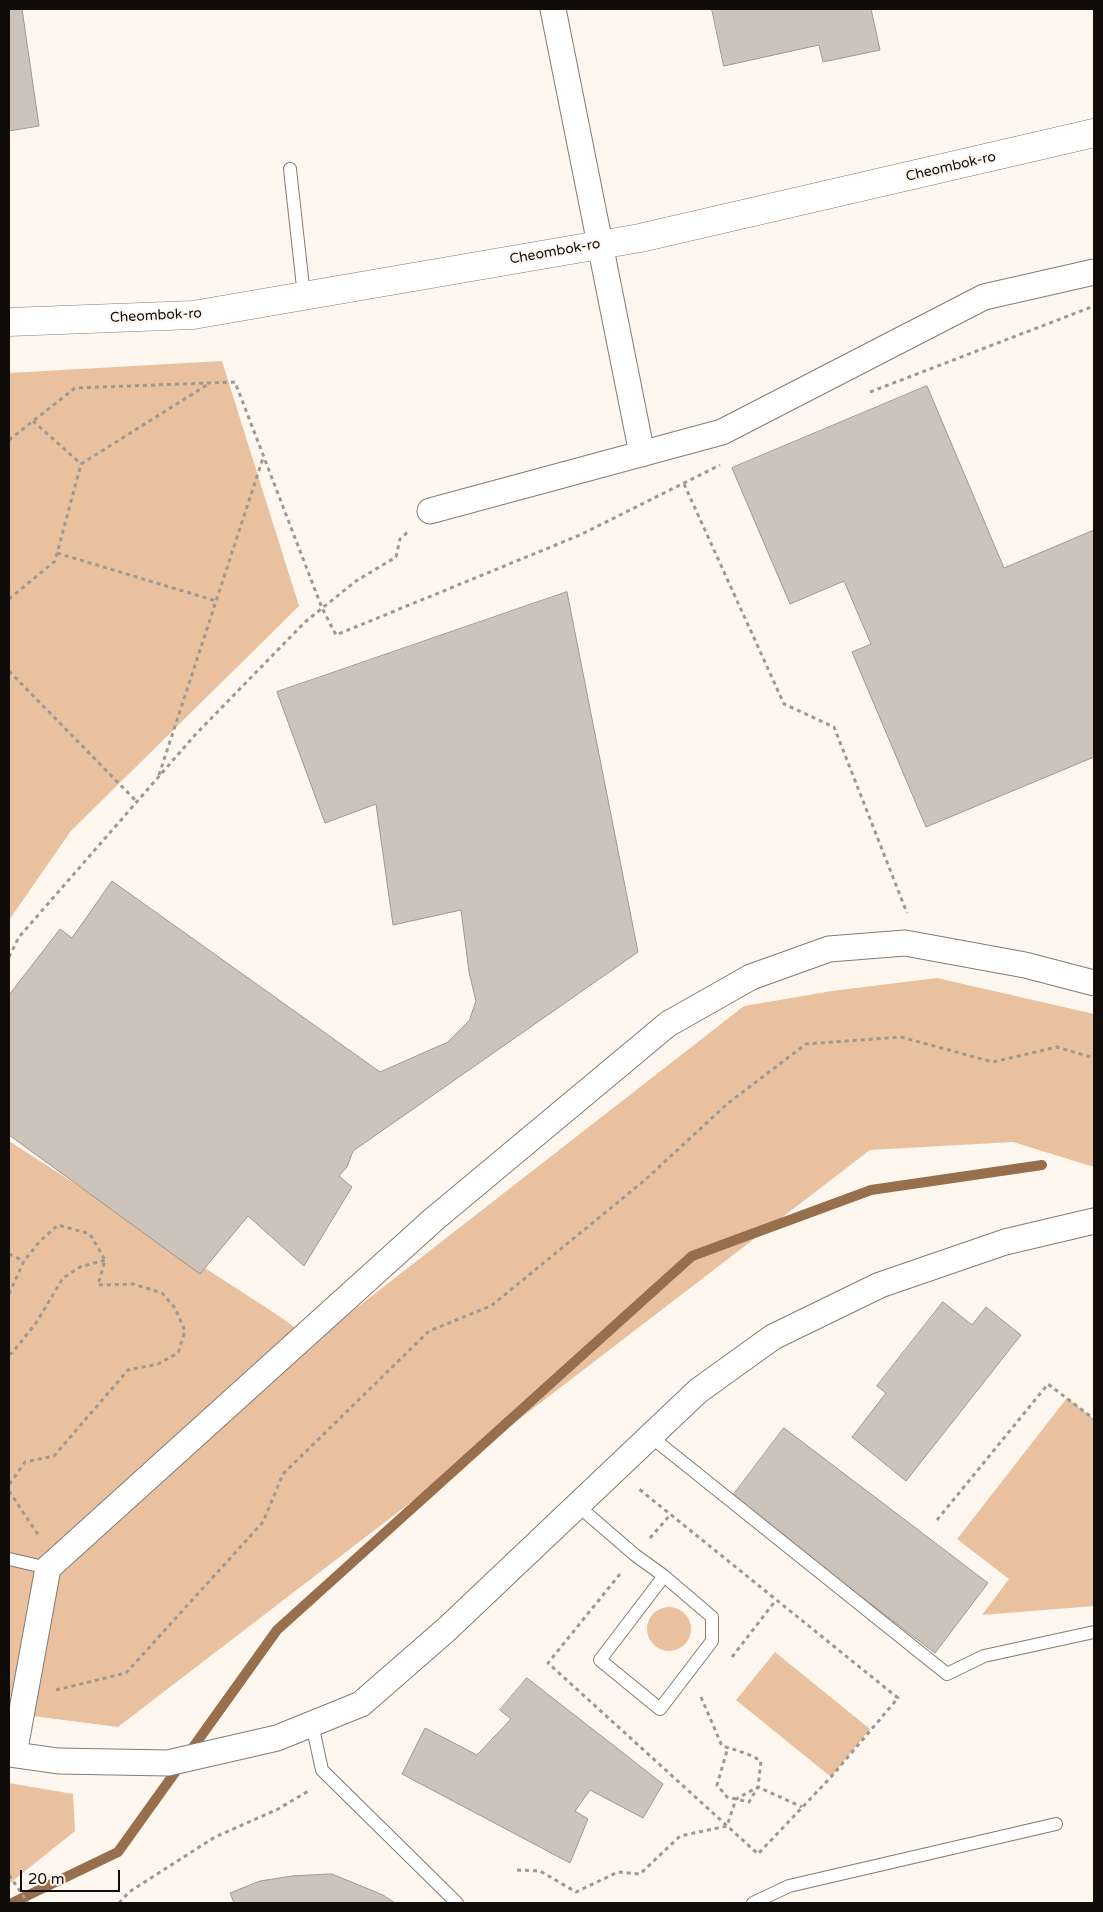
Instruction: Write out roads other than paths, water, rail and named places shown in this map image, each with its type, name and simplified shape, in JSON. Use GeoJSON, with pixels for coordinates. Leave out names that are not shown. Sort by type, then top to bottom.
{"type":"FeatureCollection","features":[{"type":"Feature","properties":{"kind":"street"},"geometry":{"type":"LineString","coordinates":[[553,9],[642,454]]}},
{"type":"Feature","properties":{"kind":"street","name":"Cheombok-ro"},"geometry":{"type":"LineString","coordinates":[[9,322],[193,315],[600,245],[640,238],[1094,133]]}},
{"type":"Feature","properties":{"kind":"street"},"geometry":{"type":"LineString","coordinates":[[430,511],[722,432],[984,297],[1094,272]]}},
{"type":"Feature","properties":{"kind":"street"},"geometry":{"type":"LineString","coordinates":[[1094,982],[1025,966],[905,943],[829,949],[751,977],[668,1024],[433,1220],[52,1565],[25,1698],[11,1754],[58,1761],[168,1763],[277,1738],[361,1704],[447,1629],[698,1391],[773,1337],[880,1285],[1005,1242],[1094,1221]]}},
{"type":"Feature","properties":{"kind":"lane"},"geometry":{"type":"LineString","coordinates":[[290,169],[304,296]]}},
{"type":"Feature","properties":{"kind":"lane"},"geometry":{"type":"LineString","coordinates":[[650,1436],[947,1674],[984,1656],[1094,1632]]}},
{"type":"Feature","properties":{"kind":"lane"},"geometry":{"type":"LineString","coordinates":[[578,1505],[635,1555],[664,1576],[712,1617],[712,1641],[660,1709],[600,1660],[664,1576]]}},
{"type":"Feature","properties":{"kind":"lane"},"geometry":{"type":"LineString","coordinates":[[9,1559],[52,1565]]}},
{"type":"Feature","properties":{"kind":"lane"},"geometry":{"type":"LineString","coordinates":[[312,1724],[322,1770],[456,1903]]}},
{"type":"Feature","properties":{"kind":"lane"},"geometry":{"type":"LineString","coordinates":[[753,1903],[789,1886],[1056,1824]]}},
{"type":"Feature","properties":{"kind":"waterway"},"geometry":{"type":"LineString","coordinates":[[12,1903],[118,1852],[277,1630],[692,1256],[871,1190],[1042,1165]]}}]}
